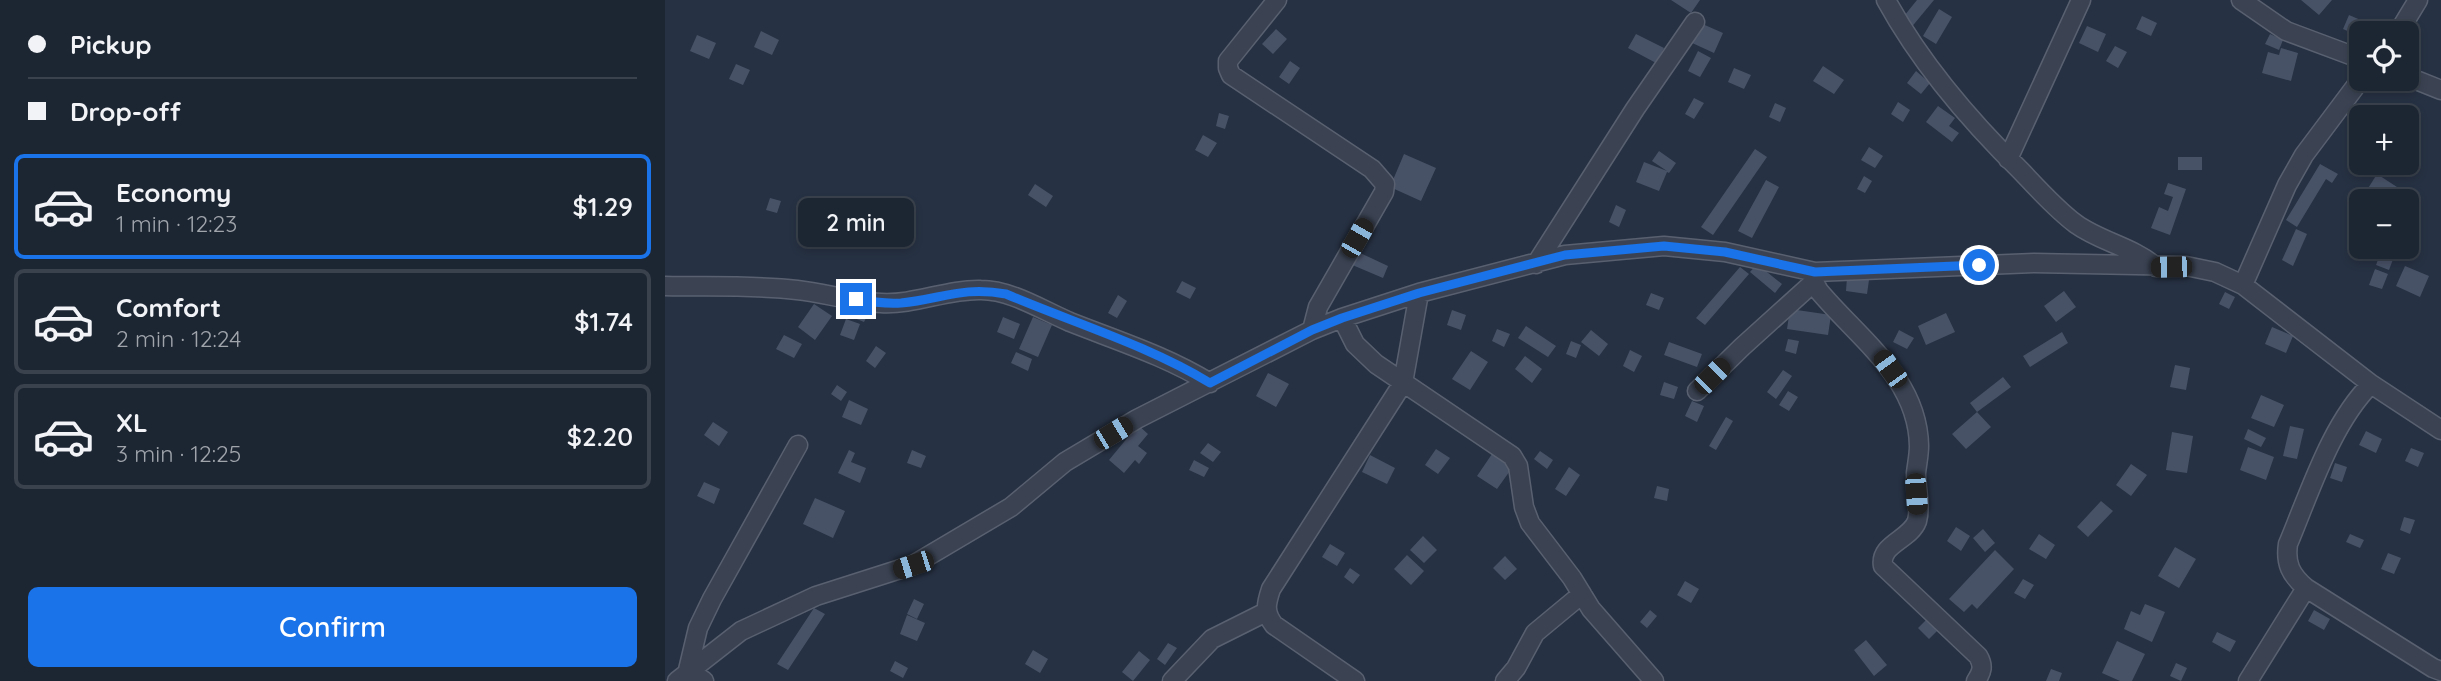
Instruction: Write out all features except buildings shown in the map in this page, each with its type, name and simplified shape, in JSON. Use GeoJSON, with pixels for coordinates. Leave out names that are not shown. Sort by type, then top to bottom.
{"type":"FeatureCollection","features":[{"type":"Feature","properties":{"kind":"street"},"geometry":{"type":"LineString","coordinates":[[1277,0],[1228,61],[1231,75],[1372,169],[1385,184],[1384,192],[1318,307],[1312,330]]}},
{"type":"Feature","properties":{"kind":"street"},"geometry":{"type":"LineString","coordinates":[[1886,0],[1906,35],[1965,112],[2060,211],[2079,226],[2145,257],[2156,267]]}},
{"type":"Feature","properties":{"kind":"street"},"geometry":{"type":"LineString","coordinates":[[2008,159],[2081,0]]}},
{"type":"Feature","properties":{"kind":"street"},"geometry":{"type":"LineString","coordinates":[[2241,0],[2285,31],[2349,54]]}},
{"type":"Feature","properties":{"kind":"street"},"geometry":{"type":"LineString","coordinates":[[2405,21],[2418,0]]}},
{"type":"Feature","properties":{"kind":"street"},"geometry":{"type":"LineString","coordinates":[[1536,264],[1635,109],[1695,22]]}},
{"type":"Feature","properties":{"kind":"street"},"geometry":{"type":"LineString","coordinates":[[2419,81],[2441,90]]}},
{"type":"Feature","properties":{"kind":"street"},"geometry":{"type":"LineString","coordinates":[[2243,285],[2293,175],[2324,126],[2352,91]]}},
{"type":"Feature","properties":{"kind":"street"},"geometry":{"type":"LineString","coordinates":[[682,676],[741,631],[815,596],[913,565],[1010,507],[1065,462],[1137,419],[1312,330],[1419,293],[1565,255],[1664,246],[1725,252],[1815,277],[2034,263],[2186,266],[2215,272],[2243,285],[2371,384],[2441,430]]}},
{"type":"Feature","properties":{"kind":"street"},"geometry":{"type":"LineString","coordinates":[[1697,391],[1815,277]]}},
{"type":"Feature","properties":{"kind":"street"},"geometry":{"type":"LineString","coordinates":[[1815,277],[1829,303],[1881,355],[1900,382],[1914,418],[1919,444],[1916,472],[1917,519],[1909,531],[1884,553],[1883,566],[1978,656],[1982,671],[1976,681]]}},
{"type":"Feature","properties":{"kind":"street"},"geometry":{"type":"LineString","coordinates":[[665,286],[797,289],[880,303],[902,303],[959,291],[983,290],[1006,294],[1148,351],[1210,383]]}},
{"type":"Feature","properties":{"kind":"street"},"geometry":{"type":"LineString","coordinates":[[1355,681],[1274,625],[1267,615],[1266,606],[1271,589],[1403,383],[1419,293]]}},
{"type":"Feature","properties":{"kind":"street"},"geometry":{"type":"LineString","coordinates":[[1342,318],[1355,344],[1376,364],[1512,456],[1518,466],[1524,507],[1530,523],[1572,578],[1591,610],[1654,681]]}},
{"type":"Feature","properties":{"kind":"street"},"geometry":{"type":"LineString","coordinates":[[2371,384],[2350,410],[2323,459],[2288,544],[2286,558],[2290,572],[2306,588],[2441,671]]}},
{"type":"Feature","properties":{"kind":"street"},"geometry":{"type":"LineString","coordinates":[[682,676],[698,628],[712,599],[799,445]]}},
{"type":"Feature","properties":{"kind":"street"},"geometry":{"type":"LineString","coordinates":[[2248,681],[2306,588]]}},
{"type":"Feature","properties":{"kind":"street"},"geometry":{"type":"LineString","coordinates":[[1505,681],[1516,668],[1535,633],[1582,594]]}},
{"type":"Feature","properties":{"kind":"street"},"geometry":{"type":"LineString","coordinates":[[1171,681],[1212,639],[1264,613],[1267,615]]}},
{"type":"Feature","properties":{"kind":"street"},"geometry":{"type":"LineString","coordinates":[[682,676],[703,681]]}},
{"type":"Feature","properties":{"kind":"route"},"geometry":{"type":"LineString","coordinates":[[856,299],[902,303],[959,291],[983,290],[1006,294],[1070,322],[1148,351],[1210,383],[1312,330],[1342,318],[1419,293],[1565,255],[1664,246],[1725,252],[1815,272],[1979,265]]}}]}
